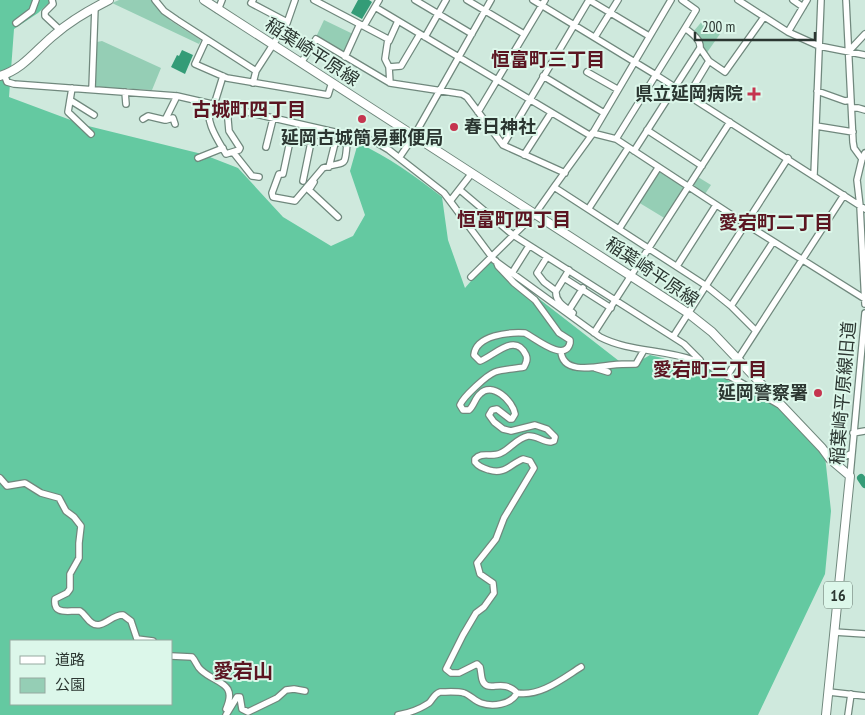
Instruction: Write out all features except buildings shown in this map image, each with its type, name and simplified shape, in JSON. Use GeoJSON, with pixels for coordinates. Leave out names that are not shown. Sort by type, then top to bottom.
{"type":"FeatureCollection","features":[{"type":"Feature","properties":{"kind":"main road"},"geometry":{"type":"LineString","coordinates":[[2,75],[15,70],[27,61],[78,16],[109,0]]}},
{"type":"Feature","properties":{"kind":"main road","name":"稲葉崎平原線"},"geometry":{"type":"LineString","coordinates":[[204,0],[688,313],[712,332],[822,448],[830,459],[850,476]]}},
{"type":"Feature","properties":{"kind":"main road","name":"16"},"geometry":{"type":"LineString","coordinates":[[826,715],[850,476]]}},
{"type":"Feature","properties":{"kind":"street"},"geometry":{"type":"LineString","coordinates":[[16,23],[32,10],[36,0]]}},
{"type":"Feature","properties":{"kind":"street"},"geometry":{"type":"LineString","coordinates":[[52,0],[53,4],[45,12],[45,16],[60,30]]}},
{"type":"Feature","properties":{"kind":"street"},"geometry":{"type":"LineString","coordinates":[[155,0],[164,11],[176,20],[256,71]]}},
{"type":"Feature","properties":{"kind":"street"},"geometry":{"type":"LineString","coordinates":[[218,10],[222,0]]}},
{"type":"Feature","properties":{"kind":"street"},"geometry":{"type":"LineString","coordinates":[[253,0],[251,4],[287,22]]}},
{"type":"Feature","properties":{"kind":"street"},"geometry":{"type":"LineString","coordinates":[[253,83],[256,71],[287,22],[295,0]]}},
{"type":"Feature","properties":{"kind":"street"},"geometry":{"type":"LineString","coordinates":[[314,0],[389,40]]}},
{"type":"Feature","properties":{"kind":"street"},"geometry":{"type":"LineString","coordinates":[[345,57],[359,26],[365,24],[378,0]]}},
{"type":"Feature","properties":{"kind":"street"},"geometry":{"type":"LineString","coordinates":[[416,0],[472,34]]}},
{"type":"Feature","properties":{"kind":"street"},"geometry":{"type":"LineString","coordinates":[[390,67],[402,66],[446,0]]}},
{"type":"Feature","properties":{"kind":"street"},"geometry":{"type":"LineString","coordinates":[[467,0],[524,34]]}},
{"type":"Feature","properties":{"kind":"street"},"geometry":{"type":"LineString","coordinates":[[399,158],[414,136],[491,0]]}},
{"type":"Feature","properties":{"kind":"street"},"geometry":{"type":"LineString","coordinates":[[533,0],[544,3],[574,25],[863,207]]}},
{"type":"Feature","properties":{"kind":"street"},"geometry":{"type":"LineString","coordinates":[[503,145],[589,0],[649,36]]}},
{"type":"Feature","properties":{"kind":"street"},"geometry":{"type":"LineString","coordinates":[[595,38],[618,0]]}},
{"type":"Feature","properties":{"kind":"street"},"geometry":{"type":"LineString","coordinates":[[471,277],[494,259],[513,235],[535,214],[565,173],[604,113],[633,61],[671,0]]}},
{"type":"Feature","properties":{"kind":"street"},"geometry":{"type":"LineString","coordinates":[[616,139],[696,10],[682,0]]}},
{"type":"Feature","properties":{"kind":"street"},"geometry":{"type":"LineString","coordinates":[[738,0],[788,32],[820,46],[865,55]]}},
{"type":"Feature","properties":{"kind":"street"},"geometry":{"type":"LineString","coordinates":[[793,0],[803,7]]}},
{"type":"Feature","properties":{"kind":"street"},"geometry":{"type":"LineString","coordinates":[[788,32],[808,0]]}},
{"type":"Feature","properties":{"kind":"street"},"geometry":{"type":"LineString","coordinates":[[814,175],[821,0]]}},
{"type":"Feature","properties":{"kind":"street"},"geometry":{"type":"LineString","coordinates":[[846,0],[854,148],[863,156]]}},
{"type":"Feature","properties":{"kind":"street"},"geometry":{"type":"LineString","coordinates":[[478,112],[544,3]]}},
{"type":"Feature","properties":{"kind":"street"},"geometry":{"type":"LineString","coordinates":[[92,90],[95,7]]}},
{"type":"Feature","properties":{"kind":"street"},"geometry":{"type":"LineString","coordinates":[[374,7],[551,113],[591,134],[616,139],[773,242],[865,299]]}},
{"type":"Feature","properties":{"kind":"street"},"geometry":{"type":"LineString","coordinates":[[685,28],[696,38],[709,62],[725,72],[764,17]]}},
{"type":"Feature","properties":{"kind":"street"},"geometry":{"type":"LineString","coordinates":[[390,83],[390,67],[385,60],[385,56],[389,40],[398,21]]}},
{"type":"Feature","properties":{"kind":"street"},"geometry":{"type":"LineString","coordinates":[[848,51],[865,34]]}},
{"type":"Feature","properties":{"kind":"street"},"geometry":{"type":"LineString","coordinates":[[301,63],[316,39],[390,83],[462,94],[467,97],[503,145],[565,173]]}},
{"type":"Feature","properties":{"kind":"street"},"geometry":{"type":"LineString","coordinates":[[206,40],[196,64],[227,78],[328,95],[332,82]]}},
{"type":"Feature","properties":{"kind":"street"},"geometry":{"type":"LineString","coordinates":[[589,208],[631,149],[647,130],[700,48]]}},
{"type":"Feature","properties":{"kind":"street"},"geometry":{"type":"LineString","coordinates":[[688,96],[709,62]]}},
{"type":"Feature","properties":{"kind":"street"},"geometry":{"type":"LineString","coordinates":[[587,72],[617,89]]}},
{"type":"Feature","properties":{"kind":"street"},"geometry":{"type":"LineString","coordinates":[[2,75],[8,82],[14,84],[177,96],[374,141],[440,189],[451,200],[498,266],[514,283],[535,300],[559,333],[570,340],[569,347],[561,350],[550,348],[525,333],[504,334],[480,343],[475,349],[474,355],[480,360],[507,346],[515,346],[526,356],[527,361],[524,366],[494,372],[464,398],[460,405],[463,410],[469,410],[479,394],[486,390],[494,390],[506,398],[513,406],[515,414],[510,419],[497,410],[492,410],[489,415],[503,429],[511,430],[530,425],[541,426],[555,436],[554,441],[551,442],[528,436],[519,440],[500,454],[482,454],[478,455],[475,459],[479,467],[494,471],[503,471],[523,459],[530,461],[534,468],[504,518],[496,539],[478,560],[479,572],[493,583],[494,593],[472,620],[446,669],[451,673],[459,673],[477,664],[480,667],[482,678],[486,685],[491,687],[506,685],[517,693],[531,694],[539,692],[581,667]]}},
{"type":"Feature","properties":{"kind":"street"},"geometry":{"type":"LineString","coordinates":[[223,76],[213,105],[209,110],[213,133],[226,154],[240,148],[229,131],[227,108]]}},
{"type":"Feature","properties":{"kind":"street"},"geometry":{"type":"LineString","coordinates":[[543,76],[604,113]]}},
{"type":"Feature","properties":{"kind":"street"},"geometry":{"type":"LineString","coordinates":[[72,88],[68,112],[91,134]]}},
{"type":"Feature","properties":{"kind":"street"},"geometry":{"type":"LineString","coordinates":[[817,91],[845,100],[851,100]]}},
{"type":"Feature","properties":{"kind":"street"},"geometry":{"type":"LineString","coordinates":[[125,92],[126,104]]}},
{"type":"Feature","properties":{"kind":"street"},"geometry":{"type":"LineString","coordinates":[[166,120],[177,96]]}},
{"type":"Feature","properties":{"kind":"street"},"geometry":{"type":"LineString","coordinates":[[70,100],[94,115]]}},
{"type":"Feature","properties":{"kind":"street"},"geometry":{"type":"LineString","coordinates":[[852,108],[865,110]]}},
{"type":"Feature","properties":{"kind":"street"},"geometry":{"type":"LineString","coordinates":[[524,155],[551,113]]}},
{"type":"Feature","properties":{"kind":"street"},"geometry":{"type":"LineString","coordinates":[[143,119],[148,116],[166,120],[173,118],[175,124]]}},
{"type":"Feature","properties":{"kind":"street"},"geometry":{"type":"LineString","coordinates":[[266,147],[273,119]]}},
{"type":"Feature","properties":{"kind":"street"},"geometry":{"type":"LineString","coordinates":[[594,333],[612,308],[730,122]]}},
{"type":"Feature","properties":{"kind":"street"},"geometry":{"type":"LineString","coordinates":[[816,126],[853,132]]}},
{"type":"Feature","properties":{"kind":"street"},"geometry":{"type":"LineString","coordinates":[[647,130],[702,166]]}},
{"type":"Feature","properties":{"kind":"street"},"geometry":{"type":"LineString","coordinates":[[346,143],[344,163],[323,168],[294,200],[273,197],[272,193],[279,174],[283,174],[290,141],[350,143],[354,137]]}},
{"type":"Feature","properties":{"kind":"street"},"geometry":{"type":"LineString","coordinates":[[302,181],[311,142]]}},
{"type":"Feature","properties":{"kind":"street"},"geometry":{"type":"LineString","coordinates":[[335,143],[330,166],[309,190],[338,217]]}},
{"type":"Feature","properties":{"kind":"street"},"geometry":{"type":"LineString","coordinates":[[198,158],[223,148]]}},
{"type":"Feature","properties":{"kind":"street"},"geometry":{"type":"LineString","coordinates":[[233,152],[253,177],[259,177]]}},
{"type":"Feature","properties":{"kind":"street","name":"稲葉崎平原線旧道"},"geometry":{"type":"LineString","coordinates":[[863,156],[857,180],[863,207],[865,304]]}},
{"type":"Feature","properties":{"kind":"street"},"geometry":{"type":"LineString","coordinates":[[673,337],[744,223],[788,158]]}},
{"type":"Feature","properties":{"kind":"street"},"geometry":{"type":"LineString","coordinates":[[619,228],[658,168]]}},
{"type":"Feature","properties":{"kind":"street"},"geometry":{"type":"LineString","coordinates":[[451,200],[472,173]]}},
{"type":"Feature","properties":{"kind":"street"},"geometry":{"type":"LineString","coordinates":[[554,187],[705,284],[756,331]]}},
{"type":"Feature","properties":{"kind":"street"},"geometry":{"type":"LineString","coordinates":[[460,190],[513,235],[673,337],[705,364]]}},
{"type":"Feature","properties":{"kind":"street"},"geometry":{"type":"LineString","coordinates":[[727,376],[844,195]]}},
{"type":"Feature","properties":{"kind":"street"},"geometry":{"type":"LineString","coordinates":[[677,266],[716,205]]}},
{"type":"Feature","properties":{"kind":"street"},"geometry":{"type":"LineString","coordinates":[[731,306],[773,242]]}},
{"type":"Feature","properties":{"kind":"street"},"geometry":{"type":"LineString","coordinates":[[512,273],[530,246]]}},
{"type":"Feature","properties":{"kind":"street"},"geometry":{"type":"LineString","coordinates":[[547,257],[537,273],[544,282],[556,291]]}},
{"type":"Feature","properties":{"kind":"street"},"geometry":{"type":"LineString","coordinates":[[494,259],[594,333],[608,341],[644,350],[676,354],[705,364],[782,406]]}},
{"type":"Feature","properties":{"kind":"street"},"geometry":{"type":"LineString","coordinates":[[569,270],[556,291],[556,295],[560,303],[579,317],[577,320]]}},
{"type":"Feature","properties":{"kind":"street"},"geometry":{"type":"LineString","coordinates":[[564,278],[612,308]]}},
{"type":"Feature","properties":{"kind":"street"},"geometry":{"type":"LineString","coordinates":[[569,310],[587,282]]}},
{"type":"Feature","properties":{"kind":"street","name":"稲葉崎平原線旧道"},"geometry":{"type":"LineString","coordinates":[[850,476],[853,433],[863,367],[865,314]]}},
{"type":"Feature","properties":{"kind":"street"},"geometry":{"type":"LineString","coordinates":[[561,350],[562,359],[571,366],[582,368],[636,364],[644,350]]}},
{"type":"Feature","properties":{"kind":"street"},"geometry":{"type":"LineString","coordinates":[[593,367],[608,372]]}},
{"type":"Feature","properties":{"kind":"street"},"geometry":{"type":"LineString","coordinates":[[853,433],[865,431]]}},
{"type":"Feature","properties":{"kind":"street"},"geometry":{"type":"LineString","coordinates":[[822,448],[839,458],[852,453]]}},
{"type":"Feature","properties":{"kind":"street"},"geometry":{"type":"LineString","coordinates":[[0,478],[7,486],[25,483],[41,493],[56,496],[61,500],[66,512],[76,519],[81,526],[79,558],[70,574],[70,589],[67,593],[55,599],[57,610],[61,612],[80,611],[92,624],[97,625],[104,623],[114,616],[123,615],[131,621],[137,639],[145,640]]}},
{"type":"Feature","properties":{"kind":"street"},"geometry":{"type":"LineString","coordinates":[[834,632],[865,634]]}},
{"type":"Feature","properties":{"kind":"street"},"geometry":{"type":"LineString","coordinates":[[172,656],[192,657],[201,670],[228,688],[230,697],[225,715]]}},
{"type":"Feature","properties":{"kind":"street"},"geometry":{"type":"LineString","coordinates":[[225,715],[237,697],[240,697],[242,709],[248,712],[277,698],[286,690],[294,688],[305,691]]}},
{"type":"Feature","properties":{"kind":"street"},"geometry":{"type":"LineString","coordinates":[[398,715],[408,713],[426,704],[432,700],[436,693],[440,692],[464,693],[480,703],[489,705],[506,702],[517,693]]}},
{"type":"Feature","properties":{"kind":"street"},"geometry":{"type":"LineString","coordinates":[[829,692],[865,696]]}},
{"type":"Feature","properties":{"kind":"street"},"geometry":{"type":"LineString","coordinates":[[848,715],[851,694]]}},
{"type":"Feature","properties":{"kind":"green space"},"geometry":{"type":"Polygon","coordinates":[[[119,0],[152,0],[171,21],[201,40],[199,44],[112,3],[119,0]]]}},
{"type":"Feature","properties":{"kind":"green space"},"geometry":{"type":"Polygon","coordinates":[[[704,19],[722,31],[706,54],[702,41],[693,32],[704,19]]]}},
{"type":"Feature","properties":{"kind":"green space"},"geometry":{"type":"Polygon","coordinates":[[[324,20],[353,34],[344,54],[316,37],[324,20]]]}},
{"type":"Feature","properties":{"kind":"green space"},"geometry":{"type":"Polygon","coordinates":[[[102,41],[161,68],[152,90],[95,87],[97,42],[102,41]]]}},
{"type":"Feature","properties":{"kind":"green space"},"geometry":{"type":"Polygon","coordinates":[[[658,171],[685,187],[666,219],[638,202],[658,171]]]}},
{"type":"Feature","properties":{"kind":"green space"},"geometry":{"type":"Polygon","coordinates":[[[698,177],[711,185],[705,194],[692,186],[698,177]]]}},
{"type":"Feature","properties":{"kind":"shaded area"},"geometry":{"type":"Polygon","coordinates":[[[0,0],[52,0],[38,13],[14,29],[9,97],[84,125],[202,154],[238,168],[283,217],[331,246],[353,236],[365,215],[350,171],[358,143],[402,167],[442,197],[448,240],[465,288],[489,260],[628,368],[650,355],[707,369],[781,409],[825,456],[831,511],[825,574],[758,715],[0,715],[0,0]]]}},
{"type":"Feature","properties":{"kind":"shaded area"},"geometry":{"type":"Polygon","coordinates":[[[358,0],[369,0],[372,2],[362,19],[351,13],[358,0]]]}},
{"type":"Feature","properties":{"kind":"shaded area"},"geometry":{"type":"Polygon","coordinates":[[[182,50],[193,55],[185,74],[171,67],[182,50]]]}},
{"type":"Feature","properties":{"kind":"waterway"},"geometry":{"type":"LineString","coordinates":[[861,478],[865,484]]}},
{"type":"Feature","properties":{"kind":"place","name":"県立延岡病院"},"geometry":{"type":"Point","coordinates":[754,94]}},
{"type":"Feature","properties":{"kind":"place","name":"延岡古城簡易郵便局"},"geometry":{"type":"Point","coordinates":[362,119]}},
{"type":"Feature","properties":{"kind":"place","name":"春日神社"},"geometry":{"type":"Point","coordinates":[454,127]}},
{"type":"Feature","properties":{"kind":"place","name":"延岡警察署"},"geometry":{"type":"Point","coordinates":[818,393]}},
{"type":"Feature","properties":{"kind":"district","name":"恒富町三丁目"},"geometry":{"type":"Point","coordinates":[548,59]}},
{"type":"Feature","properties":{"kind":"district","name":"古城町四丁目"},"geometry":{"type":"Point","coordinates":[249,109]}},
{"type":"Feature","properties":{"kind":"district","name":"恒富町四丁目"},"geometry":{"type":"Point","coordinates":[514,219]}},
{"type":"Feature","properties":{"kind":"district","name":"愛宕町二丁目"},"geometry":{"type":"Point","coordinates":[776,222]}},
{"type":"Feature","properties":{"kind":"district","name":"愛宕町三丁目"},"geometry":{"type":"Point","coordinates":[710,369]}},
{"type":"Feature","properties":{"kind":"district","name":"愛宕山"},"geometry":{"type":"Point","coordinates":[243,671]}}]}
